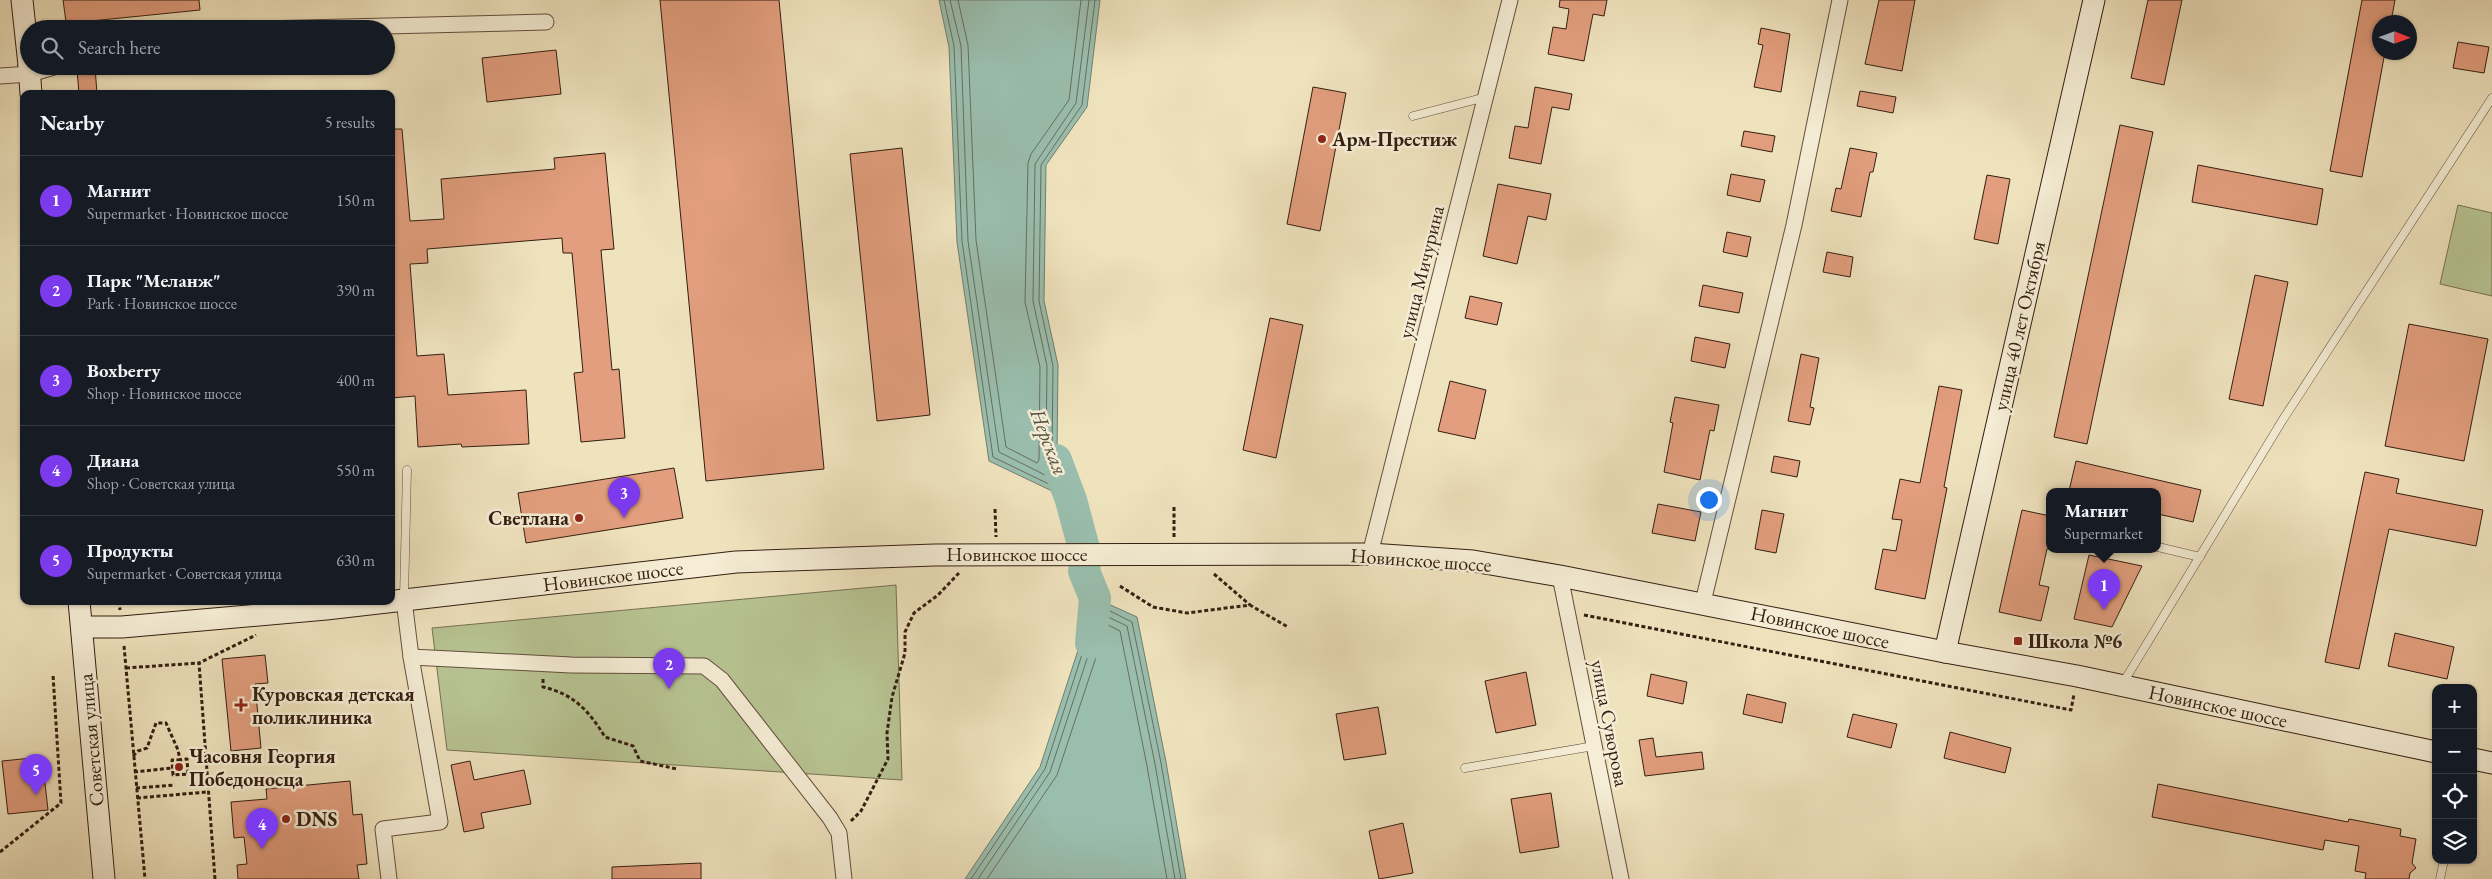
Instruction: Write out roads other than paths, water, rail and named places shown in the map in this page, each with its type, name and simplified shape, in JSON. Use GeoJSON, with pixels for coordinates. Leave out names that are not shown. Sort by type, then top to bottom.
{"type":"FeatureCollection","features":[{"type":"Feature","properties":{"kind":"street"},"geometry":{"type":"LineString","coordinates":[[22,0],[24,20]]}},
{"type":"Feature","properties":{"kind":"street","name":"улица Мичурина"},"geometry":{"type":"LineString","coordinates":[[1370,554],[1510,0]]}},
{"type":"Feature","properties":{"kind":"street"},"geometry":{"type":"LineString","coordinates":[[1703,602],[1794,225],[1840,0]]}},
{"type":"Feature","properties":{"kind":"street","name":"улица 40 лет Октября"},"geometry":{"type":"LineString","coordinates":[[1945,652],[2094,0]]}},
{"type":"Feature","properties":{"kind":"street"},"geometry":{"type":"LineString","coordinates":[[395,26],[546,22]]}},
{"type":"Feature","properties":{"kind":"street"},"geometry":{"type":"LineString","coordinates":[[0,76],[30,75]]}},
{"type":"Feature","properties":{"kind":"street","name":"Новинское шоссе"},"geometry":{"type":"LineString","coordinates":[[395,601],[736,562],[821,557],[995,550],[1173,548],[1370,554],[1473,562],[1703,602],[1945,652],[2122,685],[2432,751]]}},
{"type":"Feature","properties":{"kind":"street","name":"улица Суворова"},"geometry":{"type":"LineString","coordinates":[[1560,576],[1621,879]]}},
{"type":"Feature","properties":{"kind":"street"},"geometry":{"type":"LineString","coordinates":[[389,879],[383,829],[440,822],[411,657],[404,600]]}},
{"type":"Feature","properties":{"kind":"street","name":"Советская улица"},"geometry":{"type":"LineString","coordinates":[[79,605],[92,766],[104,879]]}},
{"type":"Feature","properties":{"kind":"street","name":"Новинское шоссе"},"geometry":{"type":"LineString","coordinates":[[82,627],[122,627],[358,605]]}},
{"type":"Feature","properties":{"kind":"street"},"geometry":{"type":"LineString","coordinates":[[411,657],[544,664],[704,666],[722,680],[830,818],[839,833],[844,879]]}},
{"type":"Feature","properties":{"kind":"street"},"geometry":{"type":"LineString","coordinates":[[2477,760],[2492,763]]}},
{"type":"Feature","properties":{"kind":"lane"},"geometry":{"type":"LineString","coordinates":[[1414,116],[1486,97]]}},
{"type":"Feature","properties":{"kind":"lane"},"geometry":{"type":"LineString","coordinates":[[2122,685],[2282,421],[2492,98]]}},
{"type":"Feature","properties":{"kind":"lane"},"geometry":{"type":"LineString","coordinates":[[404,600],[408,470]]}},
{"type":"Feature","properties":{"kind":"lane"},"geometry":{"type":"LineString","coordinates":[[2161,548],[2200,557]]}},
{"type":"Feature","properties":{"kind":"lane"},"geometry":{"type":"LineString","coordinates":[[1465,768],[1594,746]]}},
{"type":"Feature","properties":{"kind":"lane"},"geometry":{"type":"LineString","coordinates":[[2440,879],[2443,864]]}},
{"type":"Feature","properties":{"kind":"water"},"geometry":{"type":"Polygon","coordinates":[[[939,0],[1100,0],[1087,107],[1046,165],[1044,301],[1058,365],[1057,455],[1071,500],[989,461],[957,242],[949,47],[939,0]]]}},
{"type":"Feature","properties":{"kind":"water"},"geometry":{"type":"Polygon","coordinates":[[[1095,598],[1137,617],[1166,762],[1186,879],[965,879],[1040,767],[1095,598]]]}},
{"type":"Feature","properties":{"kind":"waterway","name":"Нерская"},"geometry":{"type":"LineString","coordinates":[[1056,460],[1071,500],[1086,556],[1084,571],[1095,598],[1091,643]]}},
{"type":"Feature","properties":{"kind":"place","name":"Арм-Престиж"},"geometry":{"type":"Point","coordinates":[1322,139]}},
{"type":"Feature","properties":{"kind":"place","name":"Светлана"},"geometry":{"type":"Point","coordinates":[579,518]}},
{"type":"Feature","properties":{"kind":"place","name":"Boxberry"},"geometry":{"type":"Point","coordinates":[624,518]}},
{"type":"Feature","properties":{"kind":"place","name":"Магнит"},"geometry":{"type":"Point","coordinates":[2104,610]}},
{"type":"Feature","properties":{"kind":"place","name":"Школа №6"},"geometry":{"type":"Point","coordinates":[2018,641]}},
{"type":"Feature","properties":{"kind":"place","name":"Парк \"Меланж\""},"geometry":{"type":"Point","coordinates":[669,689]}},
{"type":"Feature","properties":{"kind":"place","name":"Куровская детская поликлиника"},"geometry":{"type":"Point","coordinates":[241,705]}},
{"type":"Feature","properties":{"kind":"place","name":"Часовня Георгия Победоносца"},"geometry":{"type":"Point","coordinates":[179,767]}},
{"type":"Feature","properties":{"kind":"place","name":"Продукты"},"geometry":{"type":"Point","coordinates":[36,795]}},
{"type":"Feature","properties":{"kind":"place","name":"DNS"},"geometry":{"type":"Point","coordinates":[286,819]}},
{"type":"Feature","properties":{"kind":"place","name":"Диана"},"geometry":{"type":"Point","coordinates":[262,849]}}]}
